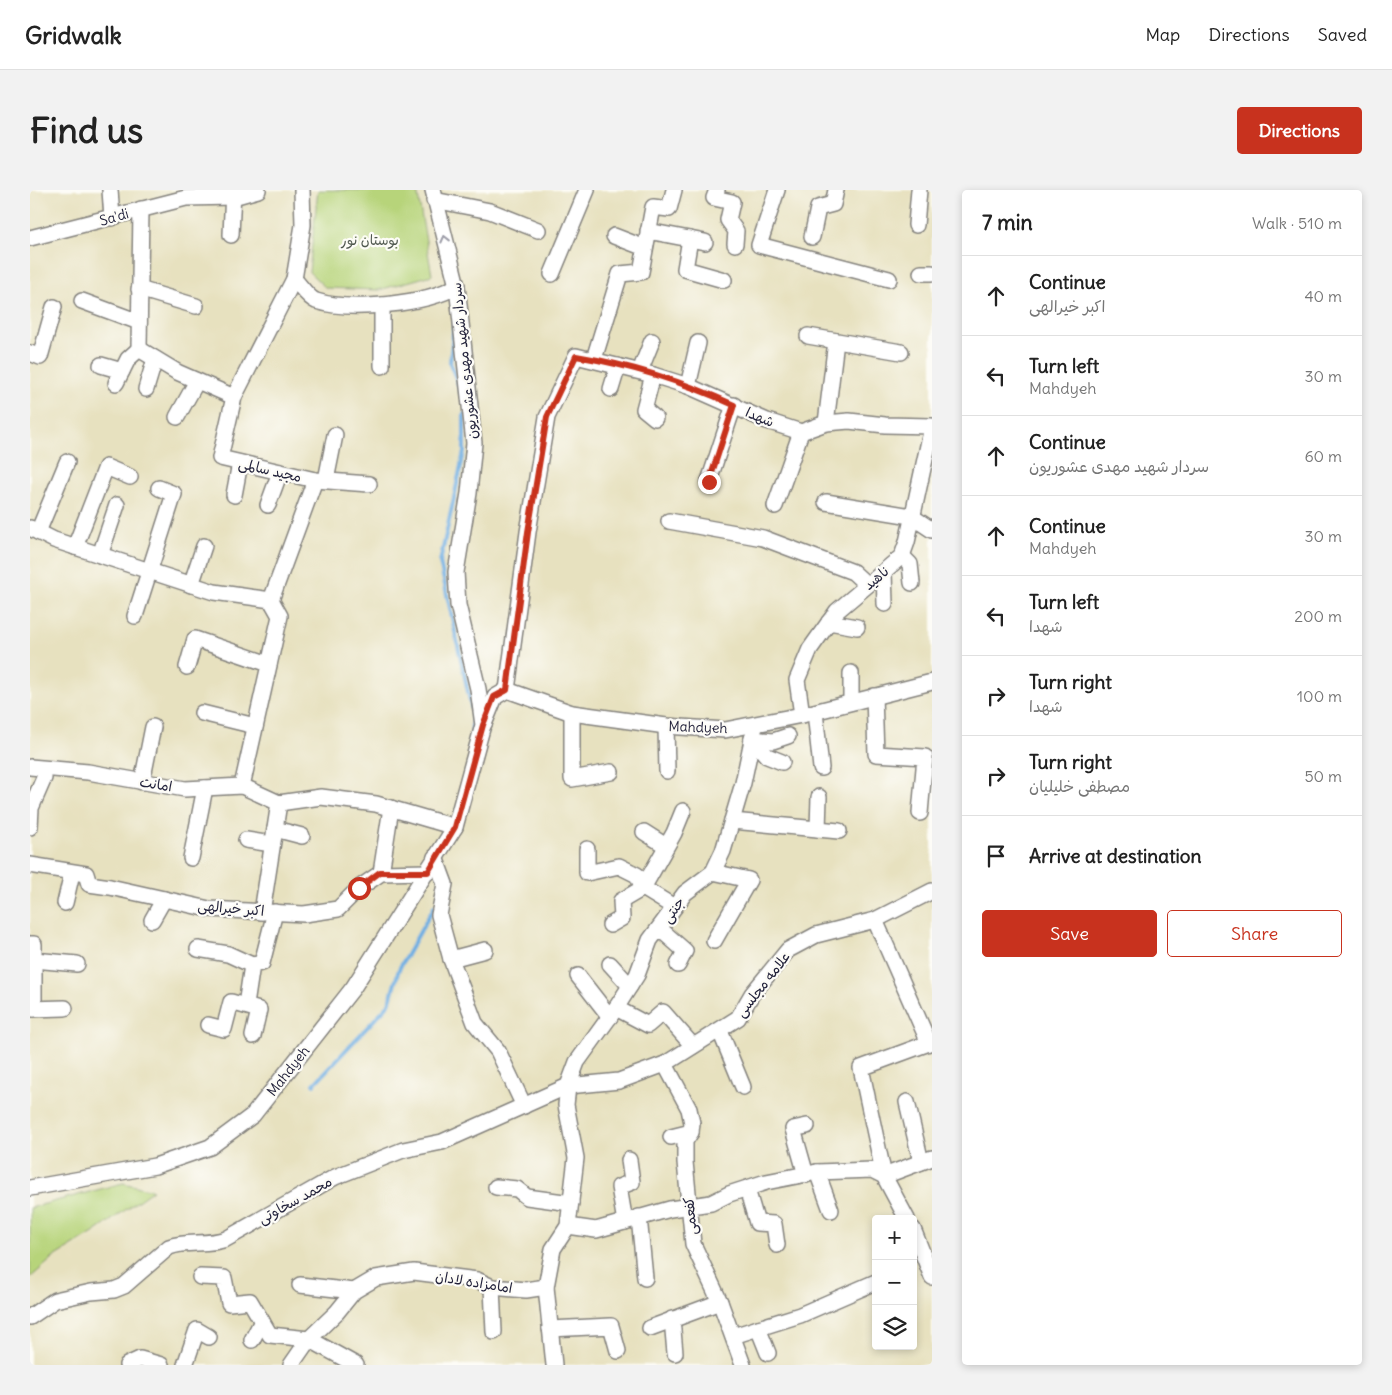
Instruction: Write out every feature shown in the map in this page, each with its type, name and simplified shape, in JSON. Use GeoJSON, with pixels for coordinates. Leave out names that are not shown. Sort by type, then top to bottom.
{"type":"FeatureCollection","features":[{"type":"Feature","properties":{"kind":"street"},"geometry":{"type":"LineString","coordinates":[[110,190],[112,218]]}},
{"type":"Feature","properties":{"kind":"street","name":"مجید سالمی"},"geometry":{"type":"LineString","coordinates":[[271,600],[320,480],[220,458],[234,397],[294,279],[303,224],[302,190]]}},
{"type":"Feature","properties":{"kind":"street"},"geometry":{"type":"LineString","coordinates":[[552,274],[587,190]]}},
{"type":"Feature","properties":{"kind":"street"},"geometry":{"type":"LineString","coordinates":[[594,359],[620,274],[641,272],[653,206],[670,209],[674,190]]}},
{"type":"Feature","properties":{"kind":"street"},"geometry":{"type":"LineString","coordinates":[[717,190],[714,198],[732,202],[728,220],[736,231],[736,244]]}},
{"type":"Feature","properties":{"kind":"street"},"geometry":{"type":"LineString","coordinates":[[777,190],[759,245],[889,279]]}},
{"type":"Feature","properties":{"kind":"street"},"geometry":{"type":"LineString","coordinates":[[812,237],[818,208],[833,204],[836,190]]}},
{"type":"Feature","properties":{"kind":"street"},"geometry":{"type":"LineString","coordinates":[[916,224],[919,190]]}},
{"type":"Feature","properties":{"kind":"street"},"geometry":{"type":"LineString","coordinates":[[231,235],[246,192]]}},
{"type":"Feature","properties":{"kind":"street","name":"Sa'di"},"geometry":{"type":"LineString","coordinates":[[30,238],[141,209],[158,197],[186,198],[209,194],[246,192]]}},
{"type":"Feature","properties":{"kind":"street"},"geometry":{"type":"LineString","coordinates":[[433,195],[490,211],[538,230]]}},
{"type":"Feature","properties":{"kind":"street","name":"سردار شهید مهدی عشوریون"},"geometry":{"type":"LineString","coordinates":[[433,195],[457,286],[474,443],[456,580],[458,605],[478,689],[483,725],[455,827]]}},
{"type":"Feature","properties":{"kind":"street"},"geometry":{"type":"LineString","coordinates":[[101,366],[119,377],[128,359],[139,349],[141,209]]}},
{"type":"Feature","properties":{"kind":"street"},"geometry":{"type":"LineString","coordinates":[[648,231],[705,242]]}},
{"type":"Feature","properties":{"kind":"street"},"geometry":{"type":"LineString","coordinates":[[614,236],[645,248]]}},
{"type":"Feature","properties":{"kind":"street"},"geometry":{"type":"LineString","coordinates":[[690,239],[685,269],[724,280]]}},
{"type":"Feature","properties":{"kind":"street"},"geometry":{"type":"LineString","coordinates":[[294,279],[314,300],[351,307],[398,304],[457,286]]}},
{"type":"Feature","properties":{"kind":"street"},"geometry":{"type":"LineString","coordinates":[[140,289],[196,306]]}},
{"type":"Feature","properties":{"kind":"street"},"geometry":{"type":"LineString","coordinates":[[82,301],[139,322]]}},
{"type":"Feature","properties":{"kind":"street"},"geometry":{"type":"LineString","coordinates":[[382,305],[382,366]]}},
{"type":"Feature","properties":{"kind":"street"},"geometry":{"type":"LineString","coordinates":[[30,353],[40,357],[54,307]]}},
{"type":"Feature","properties":{"kind":"street"},"geometry":{"type":"LineString","coordinates":[[808,336],[901,352]]}},
{"type":"Feature","properties":{"kind":"street"},"geometry":{"type":"LineString","coordinates":[[652,341],[644,409],[655,418]]}},
{"type":"Feature","properties":{"kind":"street"},"geometry":{"type":"LineString","coordinates":[[826,423],[836,341]]}},
{"type":"Feature","properties":{"kind":"street"},"geometry":{"type":"LineString","coordinates":[[688,386],[698,343]]}},
{"type":"Feature","properties":{"kind":"street"},"geometry":{"type":"LineString","coordinates":[[139,349],[177,372],[234,397]]}},
{"type":"Feature","properties":{"kind":"street","name":"شهدا"},"geometry":{"type":"LineString","coordinates":[[507,690],[528,532],[547,417],[576,356],[647,373],[688,386],[767,420],[801,432]]}},
{"type":"Feature","properties":{"kind":"street"},"geometry":{"type":"LineString","coordinates":[[146,389],[155,359]]}},
{"type":"Feature","properties":{"kind":"street"},"geometry":{"type":"LineString","coordinates":[[611,389],[618,366]]}},
{"type":"Feature","properties":{"kind":"street"},"geometry":{"type":"LineString","coordinates":[[176,417],[196,381]]}},
{"type":"Feature","properties":{"kind":"street"},"geometry":{"type":"LineString","coordinates":[[709,482],[734,405]]}},
{"type":"Feature","properties":{"kind":"street"},"geometry":{"type":"LineString","coordinates":[[776,506],[801,432],[826,423],[848,422],[932,426]]}},
{"type":"Feature","properties":{"kind":"street","name":"ناهید"},"geometry":{"type":"LineString","coordinates":[[821,768],[808,713],[797,680],[810,649],[838,611],[902,556],[929,449],[932,426]]}},
{"type":"Feature","properties":{"kind":"street"},"geometry":{"type":"LineString","coordinates":[[335,435],[320,480],[369,484]]}},
{"type":"Feature","properties":{"kind":"street"},"geometry":{"type":"LineString","coordinates":[[67,462],[34,530],[75,547],[214,592],[271,600],[280,616],[242,786]]}},
{"type":"Feature","properties":{"kind":"street"},"geometry":{"type":"LineString","coordinates":[[234,495],[240,463]]}},
{"type":"Feature","properties":{"kind":"street"},"geometry":{"type":"LineString","coordinates":[[75,547],[106,467],[130,477]]}},
{"type":"Feature","properties":{"kind":"street"},"geometry":{"type":"LineString","coordinates":[[268,504],[280,472]]}},
{"type":"Feature","properties":{"kind":"street"},"geometry":{"type":"LineString","coordinates":[[135,616],[174,494],[159,488]]}},
{"type":"Feature","properties":{"kind":"street"},"geometry":{"type":"LineString","coordinates":[[826,502],[911,516],[932,530]]}},
{"type":"Feature","properties":{"kind":"street"},"geometry":{"type":"LineString","coordinates":[[100,555],[117,505]]}},
{"type":"Feature","properties":{"kind":"street"},"geometry":{"type":"LineString","coordinates":[[669,521],[763,538],[853,572],[867,585]]}},
{"type":"Feature","properties":{"kind":"street"},"geometry":{"type":"LineString","coordinates":[[191,585],[204,546]]}},
{"type":"Feature","properties":{"kind":"street"},"geometry":{"type":"LineString","coordinates":[[902,556],[910,564],[912,583]]}},
{"type":"Feature","properties":{"kind":"street"},"geometry":{"type":"LineString","coordinates":[[884,572],[885,604]]}},
{"type":"Feature","properties":{"kind":"street"},"geometry":{"type":"LineString","coordinates":[[829,622],[857,626]]}},
{"type":"Feature","properties":{"kind":"street"},"geometry":{"type":"LineString","coordinates":[[187,667],[195,639],[269,664]]}},
{"type":"Feature","properties":{"kind":"street"},"geometry":{"type":"LineString","coordinates":[[850,702],[851,673]]}},
{"type":"Feature","properties":{"kind":"street","name":"Mahdyeh"},"geometry":{"type":"LineString","coordinates":[[507,690],[572,713],[666,726],[754,733],[808,713],[932,682]]}},
{"type":"Feature","properties":{"kind":"street"},"geometry":{"type":"LineString","coordinates":[[483,725],[494,697],[507,690]]}},
{"type":"Feature","properties":{"kind":"street"},"geometry":{"type":"LineString","coordinates":[[874,696],[876,754],[926,757],[920,814]]}},
{"type":"Feature","properties":{"kind":"street"},"geometry":{"type":"LineString","coordinates":[[202,713],[255,726]]}},
{"type":"Feature","properties":{"kind":"street"},"geometry":{"type":"LineString","coordinates":[[572,713],[572,779],[611,772]]}},
{"type":"Feature","properties":{"kind":"street"},"geometry":{"type":"LineString","coordinates":[[666,726],[667,772]]}},
{"type":"Feature","properties":{"kind":"street"},"geometry":{"type":"LineString","coordinates":[[142,782],[153,727]]}},
{"type":"Feature","properties":{"kind":"street"},"geometry":{"type":"LineString","coordinates":[[754,733],[773,741],[788,736]]}},
{"type":"Feature","properties":{"kind":"street"},"geometry":{"type":"LineString","coordinates":[[754,733],[767,756],[782,762]]}},
{"type":"Feature","properties":{"kind":"street","name":"جنتی"},"geometry":{"type":"LineString","coordinates":[[568,1226],[576,1158],[566,1105],[568,1086],[576,1062],[613,1013],[630,986],[650,940],[685,893],[713,872],[723,850],[732,821],[754,733]]}},
{"type":"Feature","properties":{"kind":"street"},"geometry":{"type":"LineString","coordinates":[[30,827],[31,808],[44,778],[37,768]]}},
{"type":"Feature","properties":{"kind":"street","name":"امانت"},"geometry":{"type":"LineString","coordinates":[[37,768],[88,772],[185,789],[242,786],[279,804]]}},
{"type":"Feature","properties":{"kind":"street"},"geometry":{"type":"LineString","coordinates":[[191,858],[205,788]]}},
{"type":"Feature","properties":{"kind":"street"},"geometry":{"type":"LineString","coordinates":[[198,949],[228,954],[252,965],[262,962],[268,912],[272,844],[279,804],[321,797],[391,808],[455,827]]}},
{"type":"Feature","properties":{"kind":"street"},"geometry":{"type":"LineString","coordinates":[[818,829],[819,798]]}},
{"type":"Feature","properties":{"kind":"street"},"geometry":{"type":"LineString","coordinates":[[391,808],[380,872],[428,872]]}},
{"type":"Feature","properties":{"kind":"street"},"geometry":{"type":"LineString","coordinates":[[610,924],[622,918],[621,900],[644,888],[684,811]]}},
{"type":"Feature","properties":{"kind":"street"},"geometry":{"type":"LineString","coordinates":[[732,821],[839,831]]}},
{"type":"Feature","properties":{"kind":"street","name":"Mahdyeh"},"geometry":{"type":"LineString","coordinates":[[30,1188],[155,1166],[210,1147],[253,1115],[353,988],[455,827]]}},
{"type":"Feature","properties":{"kind":"street"},"geometry":{"type":"LineString","coordinates":[[275,829],[302,836]]}},
{"type":"Feature","properties":{"kind":"street"},"geometry":{"type":"LineString","coordinates":[[644,832],[666,846]]}},
{"type":"Feature","properties":{"kind":"street"},"geometry":{"type":"LineString","coordinates":[[246,840],[272,844]]}},
{"type":"Feature","properties":{"kind":"street"},"geometry":{"type":"LineString","coordinates":[[587,849],[587,872],[619,866],[636,876],[644,888],[674,907]]}},
{"type":"Feature","properties":{"kind":"street"},"geometry":{"type":"LineString","coordinates":[[435,857],[445,884],[439,915],[451,959],[475,1023],[498,1051],[524,1106]]}},
{"type":"Feature","properties":{"kind":"street","name":"اکبر خیرالهی"},"geometry":{"type":"LineString","coordinates":[[30,865],[86,874],[89,884],[209,909],[304,914],[338,909],[359,888],[380,872]]}},
{"type":"Feature","properties":{"kind":"street"},"geometry":{"type":"LineString","coordinates":[[713,872],[749,880],[714,941]]}},
{"type":"Feature","properties":{"kind":"street"},"geometry":{"type":"LineString","coordinates":[[65,903],[72,873]]}},
{"type":"Feature","properties":{"kind":"street","name":"علامه مجلسی"},"geometry":{"type":"LineString","coordinates":[[568,1086],[619,1081],[665,1064],[738,1018],[752,994],[788,950],[816,935],[875,920],[932,891]]}},
{"type":"Feature","properties":{"kind":"street"},"geometry":{"type":"LineString","coordinates":[[152,920],[164,899]]}},
{"type":"Feature","properties":{"kind":"street"},"geometry":{"type":"LineString","coordinates":[[875,920],[929,1043],[861,1068],[884,1176],[905,1215]]}},
{"type":"Feature","properties":{"kind":"street"},"geometry":{"type":"LineString","coordinates":[[660,929],[685,951],[678,965]]}},
{"type":"Feature","properties":{"kind":"street"},"geometry":{"type":"LineString","coordinates":[[30,944],[34,944],[32,1009],[65,1008]]}},
{"type":"Feature","properties":{"kind":"street"},"geometry":{"type":"LineString","coordinates":[[451,959],[486,950]]}},
{"type":"Feature","properties":{"kind":"street"},"geometry":{"type":"LineString","coordinates":[[34,960],[77,964]]}},
{"type":"Feature","properties":{"kind":"street"},"geometry":{"type":"LineString","coordinates":[[610,964],[630,986]]}},
{"type":"Feature","properties":{"kind":"street"},"geometry":{"type":"LineString","coordinates":[[246,1006],[252,965]]}},
{"type":"Feature","properties":{"kind":"street"},"geometry":{"type":"LineString","coordinates":[[578,976],[613,1013],[648,1024],[664,1012],[693,1046]]}},
{"type":"Feature","properties":{"kind":"street"},"geometry":{"type":"LineString","coordinates":[[208,1025],[224,1028],[231,1002],[259,1010],[253,1036]]}},
{"type":"Feature","properties":{"kind":"street"},"geometry":{"type":"LineString","coordinates":[[720,1031],[743,1087]]}},
{"type":"Feature","properties":{"kind":"street","name":"کفعمی"},"geometry":{"type":"LineString","coordinates":[[665,1064],[689,1109],[692,1122],[691,1132],[685,1142],[685,1162],[693,1244],[720,1302],[743,1365]]}},
{"type":"Feature","properties":{"kind":"street","name":"محمد سخاوتی"},"geometry":{"type":"LineString","coordinates":[[30,1317],[55,1300],[91,1292],[114,1290],[124,1286],[169,1247],[176,1244],[217,1242],[335,1177],[403,1150],[442,1142],[568,1086]]}},
{"type":"Feature","properties":{"kind":"street"},"geometry":{"type":"LineString","coordinates":[[554,1365],[546,1287],[553,1249],[568,1226],[596,1230],[670,1209],[711,1204],[747,1189],[811,1173],[872,1170],[884,1176],[927,1160],[907,1102]]}},
{"type":"Feature","properties":{"kind":"street"},"geometry":{"type":"LineString","coordinates":[[807,1126],[793,1128],[811,1173],[831,1210]]}},
{"type":"Feature","properties":{"kind":"street"},"geometry":{"type":"LineString","coordinates":[[670,1137],[691,1132]]}},
{"type":"Feature","properties":{"kind":"street"},"geometry":{"type":"LineString","coordinates":[[629,1160],[632,1182],[619,1187],[632,1219],[645,1278]]}},
{"type":"Feature","properties":{"kind":"street"},"geometry":{"type":"LineString","coordinates":[[496,1187],[517,1189],[527,1197],[571,1203]]}},
{"type":"Feature","properties":{"kind":"street"},"geometry":{"type":"LineString","coordinates":[[747,1189],[757,1223],[774,1224],[777,1245]]}},
{"type":"Feature","properties":{"kind":"street"},"geometry":{"type":"LineString","coordinates":[[917,1241],[924,1262],[932,1277]]}},
{"type":"Feature","properties":{"kind":"street","name":"امامزاده لادان"},"geometry":{"type":"LineString","coordinates":[[291,1365],[309,1339],[337,1312],[354,1291],[376,1278],[414,1272],[477,1280],[492,1287],[526,1290],[546,1287]]}},
{"type":"Feature","properties":{"kind":"street"},"geometry":{"type":"LineString","coordinates":[[200,1277],[224,1278],[229,1303],[250,1301],[270,1335],[309,1339],[356,1365]]}},
{"type":"Feature","properties":{"kind":"street"},"geometry":{"type":"LineString","coordinates":[[733,1336],[800,1315],[872,1284]]}},
{"type":"Feature","properties":{"kind":"street"},"geometry":{"type":"LineString","coordinates":[[300,1285],[354,1291]]}},
{"type":"Feature","properties":{"kind":"street"},"geometry":{"type":"LineString","coordinates":[[492,1287],[494,1332]]}},
{"type":"Feature","properties":{"kind":"street"},"geometry":{"type":"LineString","coordinates":[[650,1328],[720,1302]]}},
{"type":"Feature","properties":{"kind":"street"},"geometry":{"type":"LineString","coordinates":[[672,1319],[675,1353]]}},
{"type":"Feature","properties":{"kind":"street"},"geometry":{"type":"LineString","coordinates":[[252,1340],[262,1322]]}},
{"type":"Feature","properties":{"kind":"street"},"geometry":{"type":"LineString","coordinates":[[550,1328],[611,1326],[618,1351]]}},
{"type":"Feature","properties":{"kind":"street"},"geometry":{"type":"LineString","coordinates":[[758,1328],[768,1353]]}},
{"type":"Feature","properties":{"kind":"street"},"geometry":{"type":"LineString","coordinates":[[185,1365],[197,1330],[209,1337]]}},
{"type":"Feature","properties":{"kind":"street"},"geometry":{"type":"LineString","coordinates":[[127,1365],[140,1359],[161,1365]]}},
{"type":"Feature","properties":{"kind":"green space","name":"بوستان نور"},"geometry":{"type":"Polygon","coordinates":[[[318,190],[417,190],[432,275],[379,290],[326,288],[309,272],[318,190]]]}},
{"type":"Feature","properties":{"kind":"green space"},"geometry":{"type":"Polygon","coordinates":[[[123,1183],[153,1190],[95,1232],[53,1258],[30,1278],[30,1208],[123,1183]]]}},
{"type":"Feature","properties":{"kind":"waterway"},"geometry":{"type":"LineString","coordinates":[[454,324],[450,363],[462,394]]}},
{"type":"Feature","properties":{"kind":"waterway"},"geometry":{"type":"LineString","coordinates":[[464,414],[464,452],[440,562],[472,710],[472,741]]}},
{"type":"Feature","properties":{"kind":"waterway"},"geometry":{"type":"LineString","coordinates":[[314,1084],[389,1004],[399,969],[434,907]]}},
{"type":"Feature","properties":{"kind":"route"},"geometry":{"type":"LineString","coordinates":[[359,888],[380,872],[428,872],[435,857],[455,827],[483,725],[494,697],[507,690],[528,532],[547,417],[576,356],[653,375],[705,392],[734,405],[709,482]]}}]}
